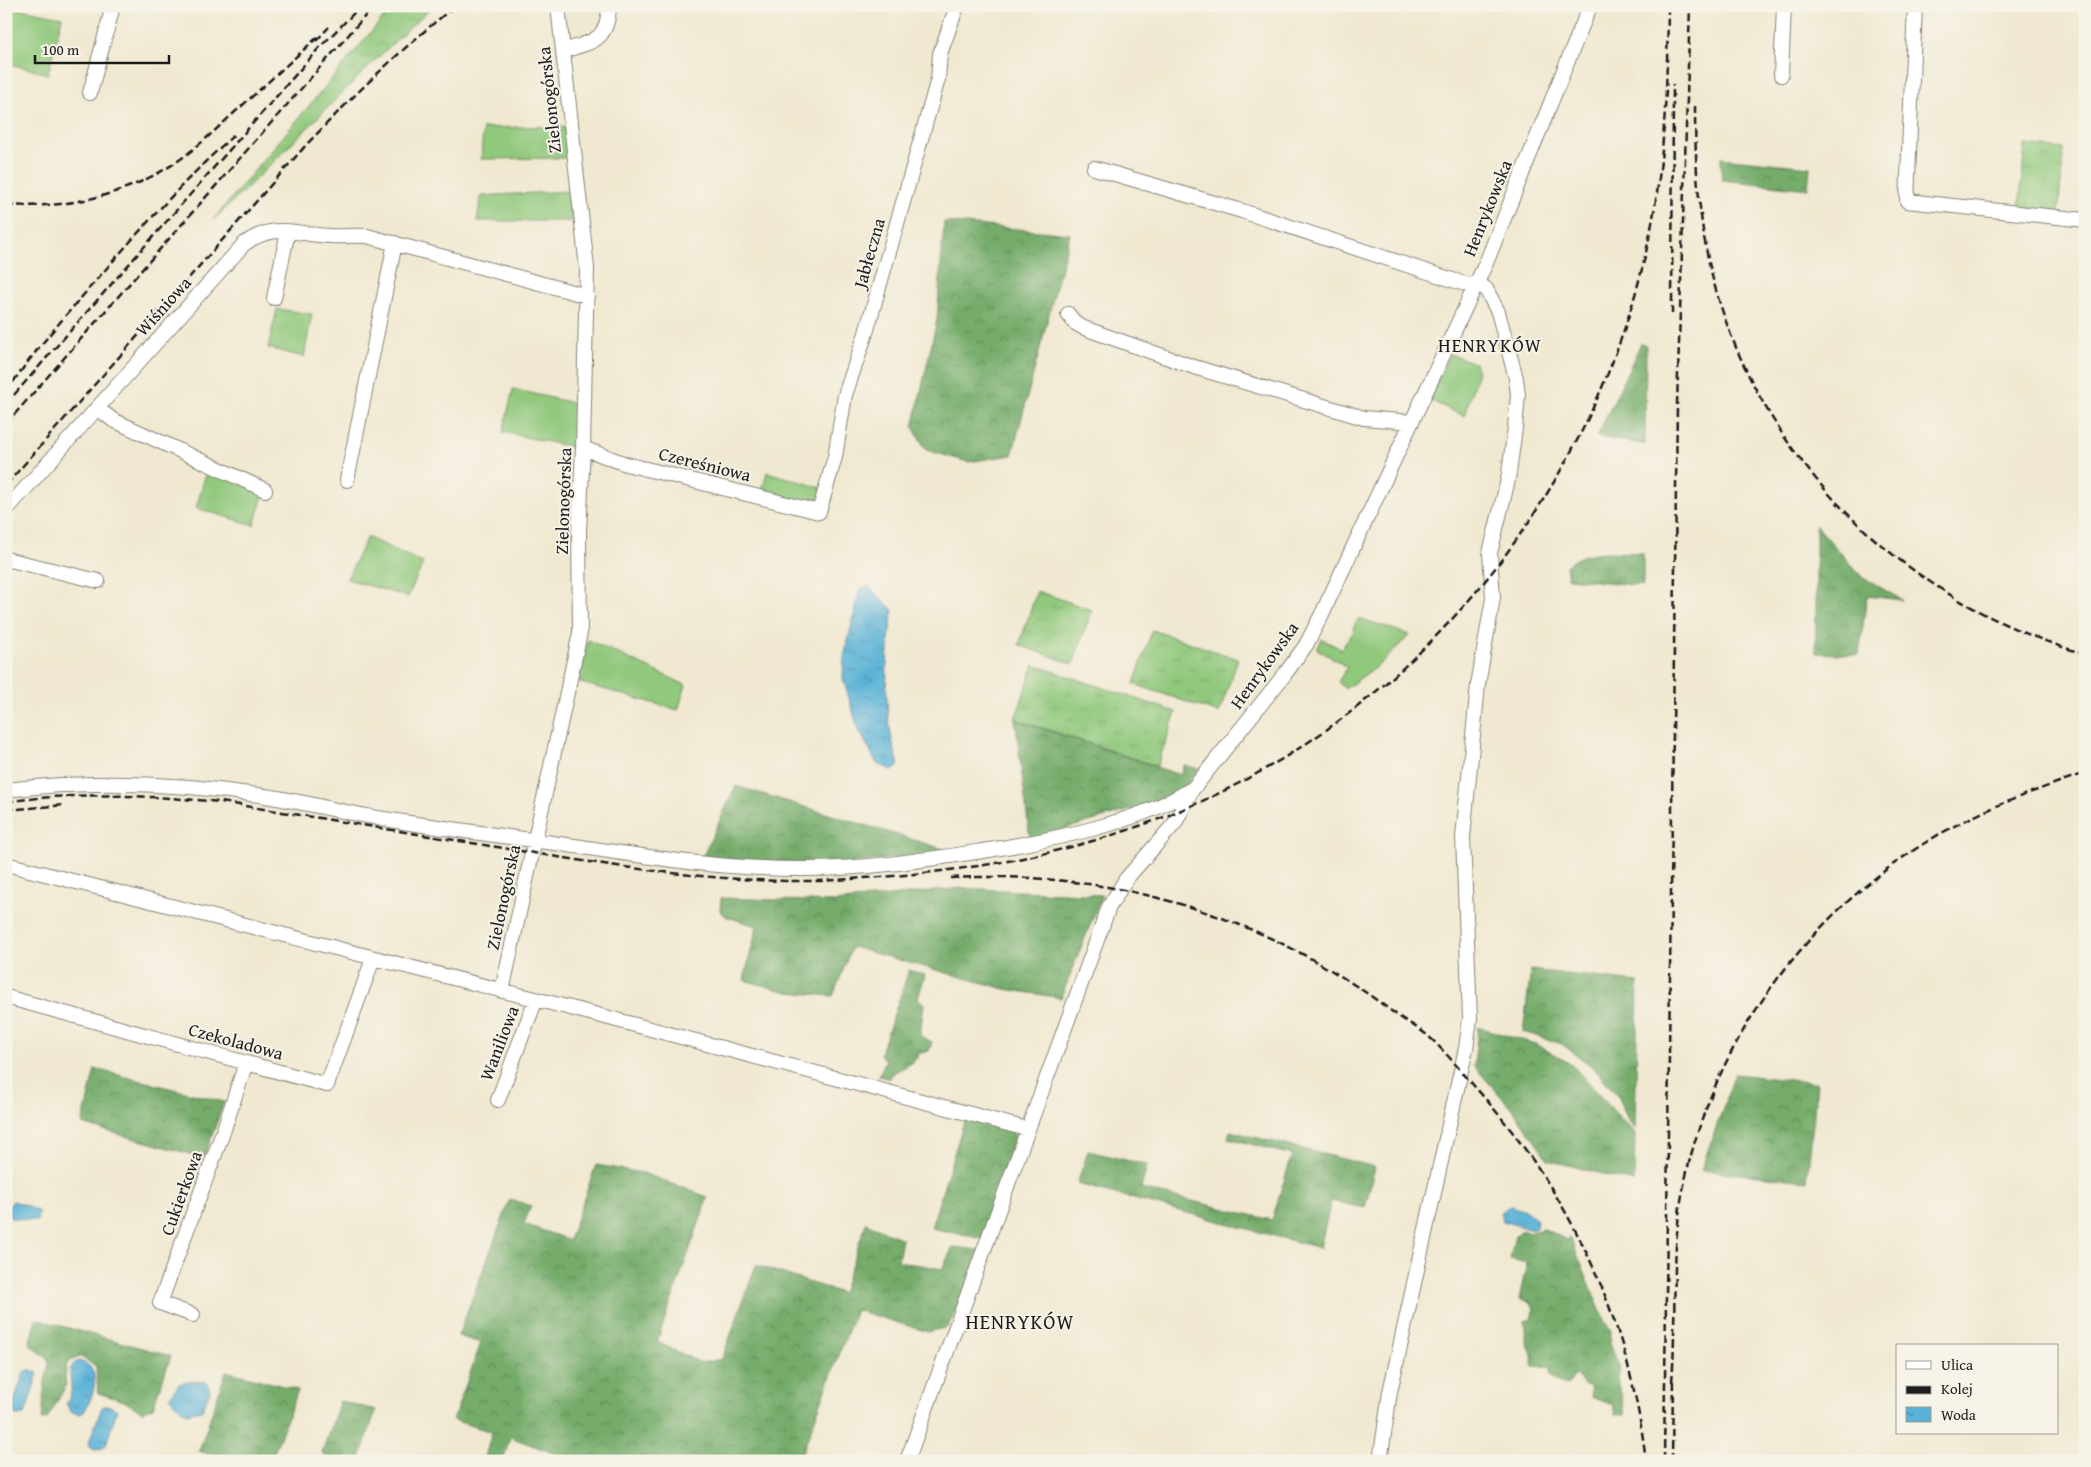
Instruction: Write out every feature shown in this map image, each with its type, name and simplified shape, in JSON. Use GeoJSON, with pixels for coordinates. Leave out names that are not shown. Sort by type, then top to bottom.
{"type":"FeatureCollection","features":[{"type":"Feature","properties":{"kind":"street"},"geometry":{"type":"LineString","coordinates":[[90,93],[113,6]]}},
{"type":"Feature","properties":{"kind":"street","name":"Zielonogórska"},"geometry":{"type":"LineString","coordinates":[[502,991],[580,634],[579,532],[584,448],[587,268],[558,6]]}},
{"type":"Feature","properties":{"kind":"street"},"geometry":{"type":"LineString","coordinates":[[562,51],[591,43],[602,35],[608,21],[609,6]]}},
{"type":"Feature","properties":{"kind":"street","name":"Jabłeczna"},"geometry":{"type":"LineString","coordinates":[[820,512],[835,457],[851,372],[866,334],[935,88],[940,54],[957,6]]}},
{"type":"Feature","properties":{"kind":"street","name":"Henrykowska"},"geometry":{"type":"LineString","coordinates":[[907,1461],[1109,907],[1126,879],[1175,823],[1192,790],[1306,645],[1475,285],[1590,6]]}},
{"type":"Feature","properties":{"kind":"street"},"geometry":{"type":"LineString","coordinates":[[1781,75],[1784,6]]}},
{"type":"Feature","properties":{"kind":"street"},"geometry":{"type":"LineString","coordinates":[[1915,6],[1907,201],[2085,220]]}},
{"type":"Feature","properties":{"kind":"street"},"geometry":{"type":"LineString","coordinates":[[1094,168],[1242,211],[1486,289],[1498,312],[1516,378],[1518,394],[1516,428],[1508,480],[1490,553],[1493,598],[1478,685],[1463,837],[1470,1019],[1466,1048],[1390,1392],[1380,1461]]}},
{"type":"Feature","properties":{"kind":"street"},"geometry":{"type":"LineString","coordinates":[[274,298],[288,230]]}},
{"type":"Feature","properties":{"kind":"street","name":"Wiśniowa"},"geometry":{"type":"LineString","coordinates":[[6,510],[244,244],[256,235],[268,231],[288,230],[332,236],[367,236],[587,296]]}},
{"type":"Feature","properties":{"kind":"street"},"geometry":{"type":"LineString","coordinates":[[346,480],[394,243]]}},
{"type":"Feature","properties":{"kind":"street"},"geometry":{"type":"LineString","coordinates":[[1068,314],[1075,323],[1084,328],[1194,367],[1364,418],[1412,422]]}},
{"type":"Feature","properties":{"kind":"street"},"geometry":{"type":"LineString","coordinates":[[97,408],[113,420],[265,490]]}},
{"type":"Feature","properties":{"kind":"street","name":"Czereśniowa"},"geometry":{"type":"LineString","coordinates":[[584,448],[626,464],[820,512]]}},
{"type":"Feature","properties":{"kind":"street"},"geometry":{"type":"LineString","coordinates":[[6,559],[98,581]]}},
{"type":"Feature","properties":{"kind":"street"},"geometry":{"type":"LineString","coordinates":[[6,790],[48,785],[141,784],[222,790],[381,819],[680,862],[771,869],[875,866],[1034,843],[1168,804],[1192,790]]}},
{"type":"Feature","properties":{"kind":"street"},"geometry":{"type":"LineString","coordinates":[[6,864],[536,999],[1027,1129]]}},
{"type":"Feature","properties":{"kind":"street","name":"Czekoladowa"},"geometry":{"type":"LineString","coordinates":[[6,997],[327,1085],[373,959]]}},
{"type":"Feature","properties":{"kind":"street","name":"Waniliowa"},"geometry":{"type":"LineString","coordinates":[[498,1100],[536,999]]}},
{"type":"Feature","properties":{"kind":"street","name":"Cukierkowa"},"geometry":{"type":"LineString","coordinates":[[193,1315],[160,1303],[222,1135],[246,1063]]}},
{"type":"Feature","properties":{"kind":"green space"},"geometry":{"type":"Polygon","coordinates":[[[6,6],[62,17],[48,74],[6,63],[6,6]]]}},
{"type":"Feature","properties":{"kind":"green space"},"geometry":{"type":"Polygon","coordinates":[[[393,6],[433,6],[377,58],[213,220],[393,6]]]}},
{"type":"Feature","properties":{"kind":"green space"},"geometry":{"type":"Polygon","coordinates":[[[566,126],[567,158],[481,159],[483,128],[566,126]]]}},
{"type":"Feature","properties":{"kind":"green space"},"geometry":{"type":"Polygon","coordinates":[[[2025,145],[2064,149],[2058,213],[2019,209],[2025,145]]]}},
{"type":"Feature","properties":{"kind":"green space"},"geometry":{"type":"Polygon","coordinates":[[[1721,158],[1810,167],[1808,189],[1722,180],[1721,158]]]}},
{"type":"Feature","properties":{"kind":"green space"},"geometry":{"type":"Polygon","coordinates":[[[569,191],[570,209],[573,211],[575,221],[477,221],[481,196],[569,191]]]}},
{"type":"Feature","properties":{"kind":"green space"},"geometry":{"type":"Polygon","coordinates":[[[944,222],[1070,234],[1012,455],[968,462],[926,450],[913,427],[937,320],[944,222]]]}},
{"type":"Feature","properties":{"kind":"green space"},"geometry":{"type":"Polygon","coordinates":[[[277,309],[312,314],[304,357],[268,348],[277,309]]]}},
{"type":"Feature","properties":{"kind":"green space"},"geometry":{"type":"Polygon","coordinates":[[[1641,343],[1646,346],[1645,444],[1597,437],[1641,343]]]}},
{"type":"Feature","properties":{"kind":"green space"},"geometry":{"type":"Polygon","coordinates":[[[1450,354],[1475,363],[1478,372],[1464,416],[1429,400],[1450,354]]]}},
{"type":"Feature","properties":{"kind":"green space"},"geometry":{"type":"Polygon","coordinates":[[[513,389],[577,404],[576,448],[503,432],[513,389]]]}},
{"type":"Feature","properties":{"kind":"green space"},"geometry":{"type":"Polygon","coordinates":[[[208,467],[264,493],[254,525],[196,508],[208,467]]]}},
{"type":"Feature","properties":{"kind":"green space"},"geometry":{"type":"Polygon","coordinates":[[[767,472],[822,488],[815,506],[761,493],[767,472]]]}},
{"type":"Feature","properties":{"kind":"green space"},"geometry":{"type":"Polygon","coordinates":[[[1816,525],[1861,576],[1902,600],[1867,596],[1859,655],[1816,653],[1816,525]]]}},
{"type":"Feature","properties":{"kind":"green space"},"geometry":{"type":"Polygon","coordinates":[[[367,537],[423,563],[408,597],[347,579],[367,537]]]}},
{"type":"Feature","properties":{"kind":"green space"},"geometry":{"type":"Polygon","coordinates":[[[1602,552],[1643,553],[1643,586],[1568,578],[1566,566],[1583,556],[1602,552]]]}},
{"type":"Feature","properties":{"kind":"green space"},"geometry":{"type":"Polygon","coordinates":[[[1037,591],[1092,610],[1073,664],[1019,645],[1037,591]]]}},
{"type":"Feature","properties":{"kind":"green space"},"geometry":{"type":"Polygon","coordinates":[[[1359,618],[1410,635],[1380,664],[1345,689],[1338,682],[1347,667],[1317,649],[1322,639],[1341,649],[1355,630],[1353,628],[1359,618]]]}},
{"type":"Feature","properties":{"kind":"green space"},"geometry":{"type":"Polygon","coordinates":[[[1152,630],[1238,659],[1219,713],[1134,684],[1152,630]]]}},
{"type":"Feature","properties":{"kind":"green space"},"geometry":{"type":"Polygon","coordinates":[[[588,640],[686,685],[678,710],[578,682],[588,640]]]}},
{"type":"Feature","properties":{"kind":"green space"},"geometry":{"type":"Polygon","coordinates":[[[1034,665],[1176,712],[1157,766],[1015,719],[1034,665]]]}},
{"type":"Feature","properties":{"kind":"green space"},"geometry":{"type":"Polygon","coordinates":[[[1015,719],[1180,775],[1184,765],[1199,769],[1184,788],[1161,801],[1030,839],[1015,719]]]}},
{"type":"Feature","properties":{"kind":"green space"},"geometry":{"type":"Polygon","coordinates":[[[736,786],[950,851],[831,866],[702,858],[736,786]]]}},
{"type":"Feature","properties":{"kind":"green space"},"geometry":{"type":"Polygon","coordinates":[[[962,888],[1102,895],[1061,998],[1005,989],[852,947],[833,996],[787,992],[744,980],[757,926],[727,917],[720,911],[721,898],[835,902],[962,888]]]}},
{"type":"Feature","properties":{"kind":"green space"},"geometry":{"type":"Polygon","coordinates":[[[909,970],[925,975],[918,998],[924,1004],[920,1036],[932,1042],[929,1051],[920,1053],[913,1062],[888,1079],[879,1075],[886,1060],[880,1055],[909,970]]]}},
{"type":"Feature","properties":{"kind":"green space"},"geometry":{"type":"Polygon","coordinates":[[[1531,970],[1638,982],[1635,1130],[1628,1121],[1619,1097],[1594,1068],[1562,1044],[1523,1032],[1531,970]]]}},
{"type":"Feature","properties":{"kind":"green space"},"geometry":{"type":"Polygon","coordinates":[[[1478,1027],[1535,1044],[1571,1064],[1635,1134],[1634,1182],[1548,1160],[1513,1110],[1474,1066],[1478,1027]]]}},
{"type":"Feature","properties":{"kind":"green space"},"geometry":{"type":"Polygon","coordinates":[[[95,1069],[224,1102],[204,1158],[82,1124],[95,1069]]]}},
{"type":"Feature","properties":{"kind":"green space"},"geometry":{"type":"Polygon","coordinates":[[[1735,1074],[1817,1083],[1807,1181],[1701,1170],[1735,1074]]]}},
{"type":"Feature","properties":{"kind":"green space"},"geometry":{"type":"Polygon","coordinates":[[[966,1115],[1011,1128],[1015,1137],[983,1239],[931,1228],[966,1115]]]}},
{"type":"Feature","properties":{"kind":"green space"},"geometry":{"type":"Polygon","coordinates":[[[1230,1131],[1375,1167],[1365,1208],[1331,1201],[1320,1248],[1077,1184],[1088,1151],[1147,1165],[1141,1189],[1272,1220],[1292,1155],[1228,1138],[1230,1131]]]}},
{"type":"Feature","properties":{"kind":"green space"},"geometry":{"type":"Polygon","coordinates":[[[596,1165],[643,1173],[708,1197],[657,1342],[701,1363],[722,1359],[756,1265],[842,1293],[866,1223],[902,1239],[898,1261],[942,1269],[953,1247],[979,1250],[968,1284],[948,1327],[928,1332],[856,1310],[799,1461],[575,1461],[510,1437],[503,1461],[484,1461],[492,1432],[453,1420],[481,1343],[458,1336],[510,1199],[531,1206],[524,1224],[569,1240],[596,1165]]]}},
{"type":"Feature","properties":{"kind":"green space"},"geometry":{"type":"Polygon","coordinates":[[[1544,1229],[1567,1240],[1570,1237],[1605,1322],[1611,1331],[1610,1344],[1620,1368],[1618,1379],[1625,1415],[1615,1415],[1613,1405],[1591,1397],[1590,1386],[1584,1385],[1575,1375],[1568,1385],[1552,1378],[1550,1367],[1533,1366],[1532,1356],[1526,1339],[1525,1321],[1532,1319],[1534,1309],[1531,1302],[1519,1299],[1527,1263],[1510,1259],[1515,1236],[1522,1230],[1529,1233],[1544,1229]]]}},
{"type":"Feature","properties":{"kind":"green space"},"geometry":{"type":"Polygon","coordinates":[[[36,1319],[171,1356],[153,1407],[142,1412],[124,1401],[98,1393],[96,1366],[79,1356],[67,1363],[66,1386],[47,1419],[42,1420],[45,1382],[49,1364],[46,1357],[29,1344],[36,1319]]]}},
{"type":"Feature","properties":{"kind":"green space"},"geometry":{"type":"Polygon","coordinates":[[[226,1371],[298,1390],[271,1461],[231,1461],[199,1451],[226,1371]]]}},
{"type":"Feature","properties":{"kind":"green space"},"geometry":{"type":"Polygon","coordinates":[[[340,1401],[376,1410],[359,1461],[327,1461],[322,1452],[340,1401]]]}},
{"type":"Feature","properties":{"kind":"water"},"geometry":{"type":"Polygon","coordinates":[[[868,586],[893,610],[888,649],[887,688],[890,727],[899,765],[892,770],[877,764],[858,728],[843,678],[844,657],[860,589],[868,586]]]}},
{"type":"Feature","properties":{"kind":"water"},"geometry":{"type":"Polygon","coordinates":[[[13,1201],[39,1212],[37,1221],[11,1218],[6,1211],[13,1201]]]}},
{"type":"Feature","properties":{"kind":"water"},"geometry":{"type":"Polygon","coordinates":[[[1510,1206],[1526,1211],[1537,1220],[1537,1228],[1532,1230],[1503,1221],[1500,1212],[1510,1206]]]}},
{"type":"Feature","properties":{"kind":"water"},"geometry":{"type":"Polygon","coordinates":[[[78,1361],[91,1368],[95,1382],[88,1405],[84,1412],[78,1414],[70,1411],[66,1403],[70,1398],[71,1392],[71,1369],[78,1361]]]}},
{"type":"Feature","properties":{"kind":"water"},"geometry":{"type":"Polygon","coordinates":[[[27,1370],[38,1373],[26,1412],[24,1415],[18,1416],[13,1413],[13,1404],[24,1372],[27,1370]]]}},
{"type":"Feature","properties":{"kind":"water"},"geometry":{"type":"Polygon","coordinates":[[[191,1381],[205,1382],[209,1385],[210,1391],[202,1410],[186,1413],[170,1397],[179,1384],[191,1381]]]}},
{"type":"Feature","properties":{"kind":"water"},"geometry":{"type":"Polygon","coordinates":[[[108,1405],[117,1410],[106,1445],[103,1448],[94,1449],[89,1445],[89,1442],[102,1407],[108,1405]]]}},
{"type":"Feature","properties":{"kind":"railway"},"geometry":{"type":"LineString","coordinates":[[6,404],[319,48],[361,6]]}},
{"type":"Feature","properties":{"kind":"railway"},"geometry":{"type":"LineString","coordinates":[[6,424],[374,6]]}},
{"type":"Feature","properties":{"kind":"railway"},"geometry":{"type":"LineString","coordinates":[[6,485],[307,144],[379,72],[455,6]]}},
{"type":"Feature","properties":{"kind":"railway"},"geometry":{"type":"LineString","coordinates":[[6,802],[87,796],[140,796],[221,802],[625,867],[699,876],[774,881],[837,880],[919,874],[995,863],[1032,856],[1106,837],[1179,811],[1265,769],[1345,716],[1418,654],[1482,584],[1539,507],[1586,423],[1622,335],[1648,243],[1662,155],[1666,96],[1668,6]]}},
{"type":"Feature","properties":{"kind":"railway"},"geometry":{"type":"LineString","coordinates":[[1664,1461],[1677,404],[1690,6]]}},
{"type":"Feature","properties":{"kind":"railway"},"geometry":{"type":"LineString","coordinates":[[316,41],[329,27]]}},
{"type":"Feature","properties":{"kind":"railway"},"geometry":{"type":"LineString","coordinates":[[6,205],[27,206],[69,203],[110,194],[149,178],[194,149],[320,35]]}},
{"type":"Feature","properties":{"kind":"railway"},"geometry":{"type":"LineString","coordinates":[[1672,314],[1673,84]]}},
{"type":"Feature","properties":{"kind":"railway"},"geometry":{"type":"LineString","coordinates":[[1695,106],[1698,185],[1709,263],[1730,332],[1760,397],[1798,456],[1844,510],[1896,557],[1954,597],[2017,630],[2085,654]]}},
{"type":"Feature","properties":{"kind":"railway"},"geometry":{"type":"LineString","coordinates":[[6,392],[51,333],[99,277],[182,185],[235,134]]}},
{"type":"Feature","properties":{"kind":"railway"},"geometry":{"type":"LineString","coordinates":[[1672,1382],[1675,1258],[1684,1185],[1698,1132],[1718,1081],[1743,1032],[1773,986],[1807,943],[1845,904],[1888,869],[1933,838],[1988,810],[2085,773]]}},
{"type":"Feature","properties":{"kind":"railway"},"geometry":{"type":"LineString","coordinates":[[6,810],[65,805]]}},
{"type":"Feature","properties":{"kind":"railway"},"geometry":{"type":"LineString","coordinates":[[951,878],[1011,877],[1070,882],[1128,891],[1184,905],[1240,925],[1293,949],[1345,979],[1427,1035],[1440,1047],[1509,1128],[1540,1170],[1567,1215],[1590,1260],[1610,1308],[1626,1357],[1638,1408],[1646,1461]]}},
{"type":"Feature","properties":{"kind":"railway"},"geometry":{"type":"LineString","coordinates":[[1672,1461],[1673,1377]]}},
{"type":"Feature","properties":{"kind":"district","name":"HENRYKÓW"},"geometry":{"type":"Point","coordinates":[1490,345]}},
{"type":"Feature","properties":{"kind":"district","name":"HENRYKÓW"},"geometry":{"type":"Point","coordinates":[1020,1321]}}]}
